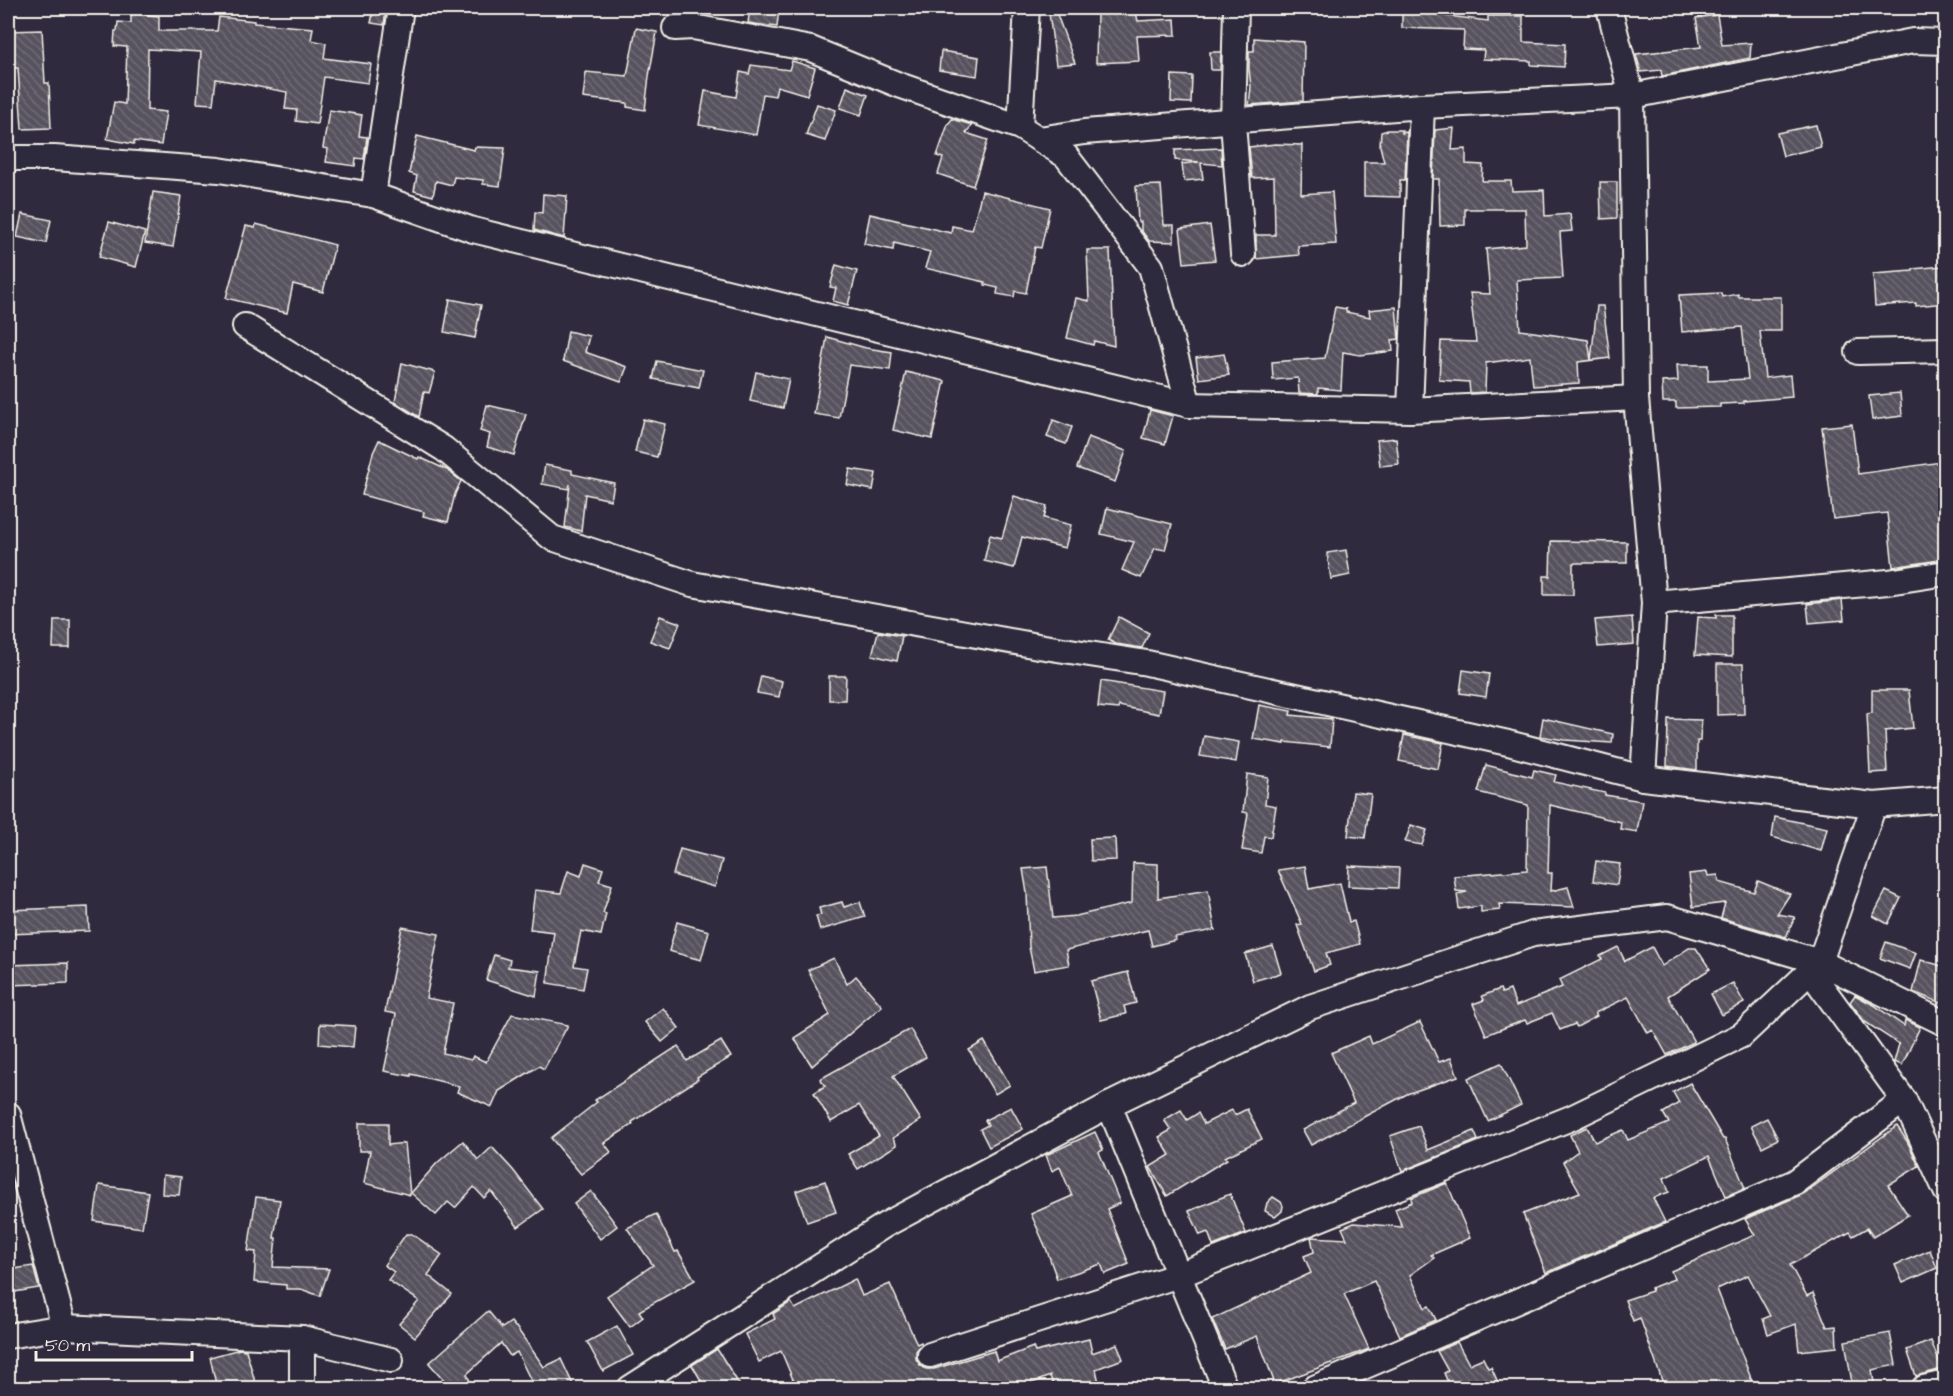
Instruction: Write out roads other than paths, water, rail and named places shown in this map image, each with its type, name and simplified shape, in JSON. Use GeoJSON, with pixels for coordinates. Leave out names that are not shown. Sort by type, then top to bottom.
{"type":"FeatureCollection","features":[{"type":"Feature","properties":{"kind":"street"},"geometry":{"type":"LineString","coordinates":[[373,195],[401,8]]}},
{"type":"Feature","properties":{"kind":"street"},"geometry":{"type":"LineString","coordinates":[[1027,8],[1029,133]]}},
{"type":"Feature","properties":{"kind":"street"},"geometry":{"type":"LineString","coordinates":[[1236,8],[1233,122],[1243,254]]}},
{"type":"Feature","properties":{"kind":"street"},"geometry":{"type":"LineString","coordinates":[[1609,8],[1632,96],[1636,398],[1654,603],[1643,778]]}},
{"type":"Feature","properties":{"kind":"street"},"geometry":{"type":"LineString","coordinates":[[675,28],[693,27],[811,49],[899,85],[1029,133],[1066,156],[1151,267],[1189,405]]}},
{"type":"Feature","properties":{"kind":"street"},"geometry":{"type":"LineString","coordinates":[[1029,133],[1084,132],[1233,122],[1422,106],[1632,96],[1913,42],[1946,42]]}},
{"type":"Feature","properties":{"kind":"street"},"geometry":{"type":"LineString","coordinates":[[1410,410],[1422,106]]}},
{"type":"Feature","properties":{"kind":"street"},"geometry":{"type":"LineString","coordinates":[[8,158],[54,158],[219,170],[373,195],[473,230],[1189,405],[1410,410],[1636,398]]}},
{"type":"Feature","properties":{"kind":"street"},"geometry":{"type":"LineString","coordinates":[[245,326],[444,449],[552,538],[681,580],[1038,646],[1147,663],[1508,743],[1643,778],[1874,805],[1946,799]]}},
{"type":"Feature","properties":{"kind":"street"},"geometry":{"type":"LineString","coordinates":[[1858,352],[1946,350]]}},
{"type":"Feature","properties":{"kind":"street"},"geometry":{"type":"LineString","coordinates":[[1654,603],[1887,582],[1946,573]]}},
{"type":"Feature","properties":{"kind":"street"},"geometry":{"type":"LineString","coordinates":[[930,1355],[1179,1275],[1571,1118],[1742,1035],[1815,967],[1874,805]]}},
{"type":"Feature","properties":{"kind":"street"},"geometry":{"type":"LineString","coordinates":[[630,1389],[885,1225],[1109,1106],[1310,1006],[1533,934],[1667,917],[1815,967],[1946,1024]]}},
{"type":"Feature","properties":{"kind":"street"},"geometry":{"type":"LineString","coordinates":[[1815,967],[1904,1100],[1946,1191]]}},
{"type":"Feature","properties":{"kind":"street"},"geometry":{"type":"LineString","coordinates":[[1314,1389],[1795,1182],[1904,1100]]}},
{"type":"Feature","properties":{"kind":"street"},"geometry":{"type":"LineString","coordinates":[[1109,1106],[1226,1389]]}},
{"type":"Feature","properties":{"kind":"street"},"geometry":{"type":"LineString","coordinates":[[8,1114],[64,1327]]}},
{"type":"Feature","properties":{"kind":"street"},"geometry":{"type":"LineString","coordinates":[[8,1336],[64,1327],[302,1338],[391,1360]]}},
{"type":"Feature","properties":{"kind":"street"},"geometry":{"type":"LineString","coordinates":[[302,1338],[302,1389]]}},
{"type":"Feature","properties":{"kind":"street"},"geometry":{"type":"LineString","coordinates":[[1923,1389],[1946,1383]]}}]}
